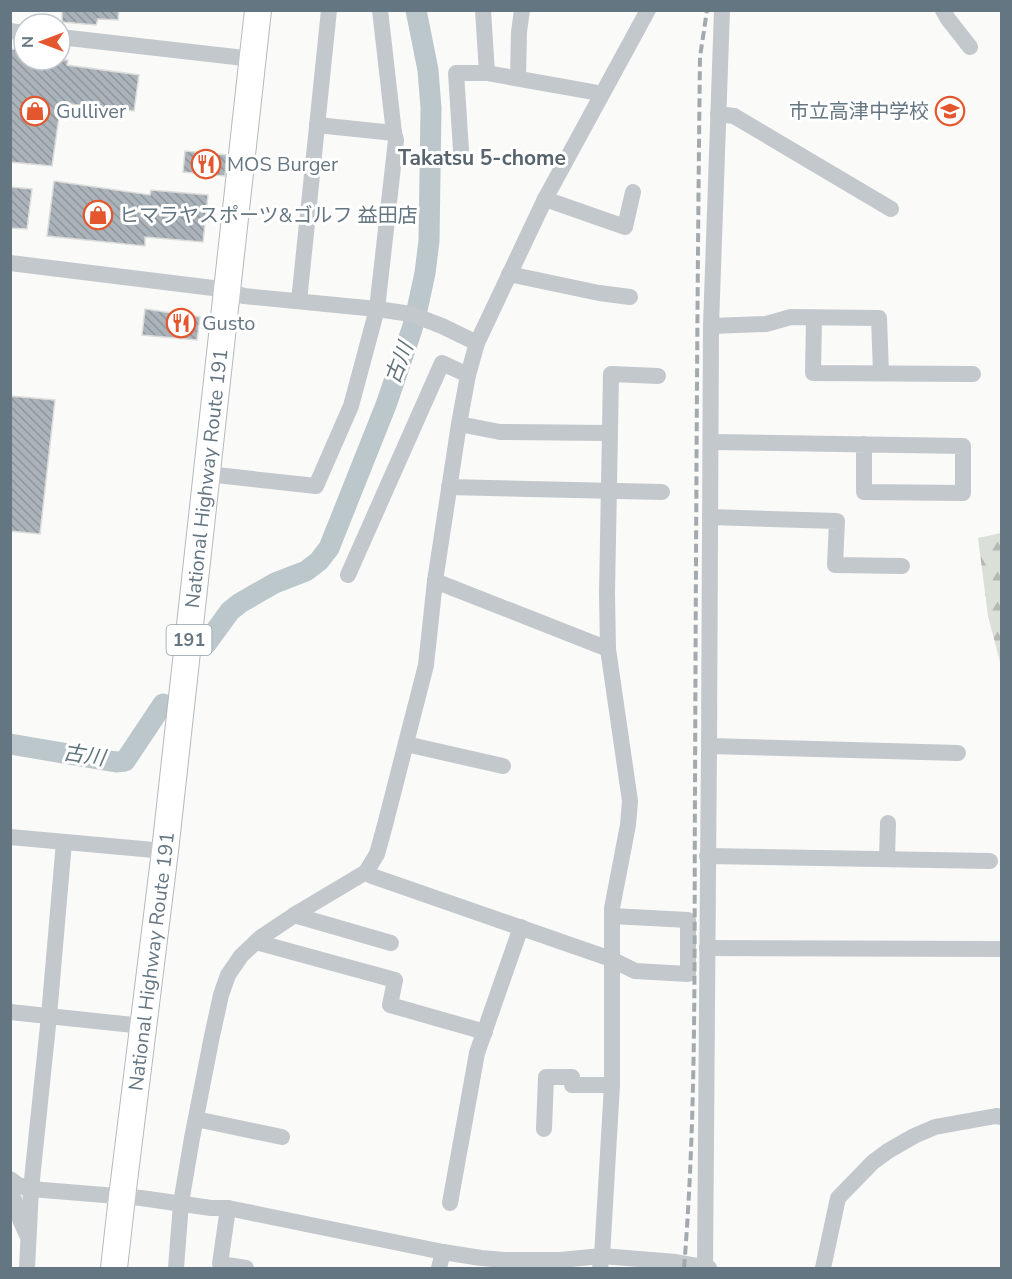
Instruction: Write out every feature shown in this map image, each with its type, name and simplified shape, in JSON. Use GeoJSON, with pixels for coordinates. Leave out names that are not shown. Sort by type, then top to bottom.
{"type":"FeatureCollection","features":[{"type":"Feature","properties":{"kind":"highway","name":"National Highway Route 191"},"geometry":{"type":"LineString","coordinates":[[114,1269],[165,850],[258,10]]}},
{"type":"Feature","properties":{"kind":"street"},"geometry":{"type":"LineString","coordinates":[[299,301],[329,10]]}},
{"type":"Feature","properties":{"kind":"street"},"geometry":{"type":"LineString","coordinates":[[207,474],[316,486],[351,406],[377,309],[396,140],[380,10]]}},
{"type":"Feature","properties":{"kind":"street"},"geometry":{"type":"LineString","coordinates":[[518,78],[522,10]]}},
{"type":"Feature","properties":{"kind":"street"},"geometry":{"type":"LineString","coordinates":[[176,1269],[181,1203],[221,995],[228,975],[241,956],[256,942],[294,915],[366,872],[377,854],[426,665],[435,581],[449,487],[468,375],[477,343],[545,199],[648,10]]}},
{"type":"Feature","properties":{"kind":"street"},"geometry":{"type":"LineString","coordinates":[[10,1179],[18,1185],[32,1189],[228,1208],[441,1260],[487,1264],[504,1260],[676,1262],[706,1268],[711,326],[722,10]]}},
{"type":"Feature","properties":{"kind":"street"},"geometry":{"type":"LineString","coordinates":[[943,10],[970,47]]}},
{"type":"Feature","properties":{"kind":"street"},"geometry":{"type":"LineString","coordinates":[[487,74],[488,11]]}},
{"type":"Feature","properties":{"kind":"street"},"geometry":{"type":"LineString","coordinates":[[72,38],[253,59]]}},
{"type":"Feature","properties":{"kind":"street"},"geometry":{"type":"LineString","coordinates":[[460,150],[456,73],[518,78],[601,95]]}},
{"type":"Feature","properties":{"kind":"street"},"geometry":{"type":"LineString","coordinates":[[718,114],[734,116],[891,209]]}},
{"type":"Feature","properties":{"kind":"street"},"geometry":{"type":"LineString","coordinates":[[317,125],[394,133]]}},
{"type":"Feature","properties":{"kind":"street"},"geometry":{"type":"LineString","coordinates":[[545,199],[625,227],[633,192]]}},
{"type":"Feature","properties":{"kind":"street"},"geometry":{"type":"LineString","coordinates":[[10,263],[227,290],[244,296],[411,314],[477,343]]}},
{"type":"Feature","properties":{"kind":"street"},"geometry":{"type":"LineString","coordinates":[[509,274],[599,293],[630,297]]}},
{"type":"Feature","properties":{"kind":"street"},"geometry":{"type":"LineString","coordinates":[[711,326],[766,324],[791,317],[879,318],[880,373]]}},
{"type":"Feature","properties":{"kind":"street"},"geometry":{"type":"LineString","coordinates":[[814,318],[813,373],[973,374]]}},
{"type":"Feature","properties":{"kind":"street"},"geometry":{"type":"LineString","coordinates":[[348,575],[442,363],[468,375]]}},
{"type":"Feature","properties":{"kind":"street"},"geometry":{"type":"LineString","coordinates":[[601,1262],[612,1085],[612,908],[628,825],[630,801],[609,649],[607,594],[611,374],[658,376]]}},
{"type":"Feature","properties":{"kind":"street"},"geometry":{"type":"LineString","coordinates":[[459,424],[500,432],[609,433]]}},
{"type":"Feature","properties":{"kind":"street"},"geometry":{"type":"LineString","coordinates":[[711,442],[864,444],[963,446],[963,493],[864,492],[864,444]]}},
{"type":"Feature","properties":{"kind":"street"},"geometry":{"type":"LineString","coordinates":[[449,487],[662,492]]}},
{"type":"Feature","properties":{"kind":"street"},"geometry":{"type":"LineString","coordinates":[[710,517],[837,521],[835,565],[902,566]]}},
{"type":"Feature","properties":{"kind":"street"},"geometry":{"type":"LineString","coordinates":[[435,581],[609,649]]}},
{"type":"Feature","properties":{"kind":"street"},"geometry":{"type":"LineString","coordinates":[[406,744],[503,766]]}},
{"type":"Feature","properties":{"kind":"street"},"geometry":{"type":"LineString","coordinates":[[709,746],[958,753]]}},
{"type":"Feature","properties":{"kind":"street"},"geometry":{"type":"LineString","coordinates":[[887,859],[888,823]]}},
{"type":"Feature","properties":{"kind":"street"},"geometry":{"type":"LineString","coordinates":[[10,837],[165,850]]}},
{"type":"Feature","properties":{"kind":"street"},"geometry":{"type":"LineString","coordinates":[[27,1269],[32,1189],[64,842]]}},
{"type":"Feature","properties":{"kind":"street"},"geometry":{"type":"LineString","coordinates":[[707,856],[990,861]]}},
{"type":"Feature","properties":{"kind":"street"},"geometry":{"type":"LineString","coordinates":[[366,872],[611,959],[635,972],[688,974],[688,920],[612,916]]}},
{"type":"Feature","properties":{"kind":"street"},"geometry":{"type":"LineString","coordinates":[[294,915],[391,943]]}},
{"type":"Feature","properties":{"kind":"street"},"geometry":{"type":"LineString","coordinates":[[450,1203],[477,1053],[521,927]]}},
{"type":"Feature","properties":{"kind":"street"},"geometry":{"type":"LineString","coordinates":[[256,942],[395,980],[390,1005],[485,1032]]}},
{"type":"Feature","properties":{"kind":"street"},"geometry":{"type":"LineString","coordinates":[[707,948],[1002,949]]}},
{"type":"Feature","properties":{"kind":"street"},"geometry":{"type":"LineString","coordinates":[[10,1012],[143,1026]]}},
{"type":"Feature","properties":{"kind":"street"},"geometry":{"type":"LineString","coordinates":[[544,1129],[546,1077],[572,1077],[572,1085],[612,1085]]}},
{"type":"Feature","properties":{"kind":"street"},"geometry":{"type":"LineString","coordinates":[[823,1269],[838,1198],[873,1162],[888,1151],[935,1126],[1002,1117]]}},
{"type":"Feature","properties":{"kind":"street"},"geometry":{"type":"LineString","coordinates":[[196,1119],[282,1137]]}},
{"type":"Feature","properties":{"kind":"street"},"geometry":{"type":"LineString","coordinates":[[10,1187],[21,1222],[29,1238]]}},
{"type":"Feature","properties":{"kind":"street"},"geometry":{"type":"LineString","coordinates":[[228,1208],[220,1264],[246,1269]]}},
{"type":"Feature","properties":{"kind":"green space"},"geometry":{"type":"Polygon","coordinates":[[[1002,533],[1001,666],[988,616],[978,538],[1002,533]]]}},
{"type":"Feature","properties":{"kind":"building"},"geometry":{"type":"Polygon","coordinates":[[[62,10],[119,10],[118,20],[98,19],[96,25],[72,23],[72,12],[62,12],[62,10]]]}},
{"type":"Feature","properties":{"kind":"building","name":"Gulliver"},"geometry":{"type":"Polygon","coordinates":[[[10,49],[12,49],[12,72],[72,72],[72,66],[139,75],[134,111],[61,103],[52,166],[10,162],[10,49]]]}},
{"type":"Feature","properties":{"kind":"building","name":"MOS Burger"},"geometry":{"type":"Polygon","coordinates":[[[185,151],[227,155],[225,176],[183,172],[185,151]]]}},
{"type":"Feature","properties":{"kind":"building","name":"ヒマラヤスポーツ&ゴルフ 益田店"},"geometry":{"type":"Polygon","coordinates":[[[54,181],[150,195],[151,190],[208,195],[203,242],[145,237],[145,246],[47,236],[54,181]]]}},
{"type":"Feature","properties":{"kind":"building"},"geometry":{"type":"Polygon","coordinates":[[[10,187],[32,189],[27,229],[10,228],[10,187]]]}},
{"type":"Feature","properties":{"kind":"building","name":"Gusto"},"geometry":{"type":"Polygon","coordinates":[[[145,309],[200,317],[197,340],[142,335],[145,309]]]}},
{"type":"Feature","properties":{"kind":"building"},"geometry":{"type":"Polygon","coordinates":[[[10,396],[55,400],[40,534],[10,531],[10,396]]]}},
{"type":"Feature","properties":{"kind":"waterway","name":"古川"},"geometry":{"type":"LineString","coordinates":[[206,644],[230,611],[240,603],[275,583],[306,571],[319,561],[329,548],[386,405],[412,329],[425,273],[429,241],[431,108],[428,70],[416,10]]}},
{"type":"Feature","properties":{"kind":"waterway","name":"古川"},"geometry":{"type":"LineString","coordinates":[[10,744],[116,762],[125,761],[163,704]]}},
{"type":"Feature","properties":{"kind":"railway"},"geometry":{"type":"LineString","coordinates":[[684,1268],[691,1148],[694,1028],[700,57],[707,10]]}},
{"type":"Feature","properties":{"kind":"place","name":"Gulliver"},"geometry":{"type":"Point","coordinates":[35,111]}},
{"type":"Feature","properties":{"kind":"place","name":"市立高津中学校"},"geometry":{"type":"Point","coordinates":[950,111]}},
{"type":"Feature","properties":{"kind":"place","name":"MOS Burger"},"geometry":{"type":"Point","coordinates":[206,164]}},
{"type":"Feature","properties":{"kind":"place","name":"ヒマラヤスポーツ&ゴルフ 益田店"},"geometry":{"type":"Point","coordinates":[98,215]}},
{"type":"Feature","properties":{"kind":"place","name":"Gusto"},"geometry":{"type":"Point","coordinates":[181,323]}},
{"type":"Feature","properties":{"kind":"district","name":"Takatsu 5-chome"},"geometry":{"type":"Point","coordinates":[482,158]}}]}
